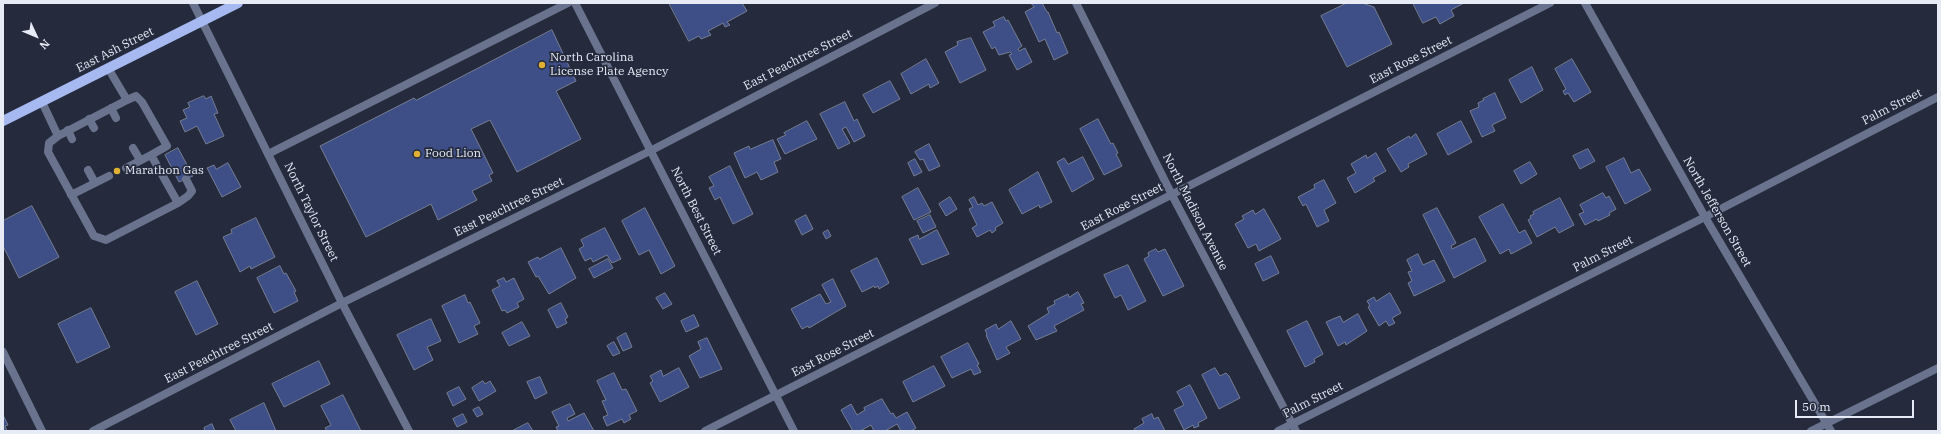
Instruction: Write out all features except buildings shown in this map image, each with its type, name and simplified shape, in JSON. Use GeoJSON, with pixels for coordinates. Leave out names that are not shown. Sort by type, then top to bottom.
{"type":"FeatureCollection","features":[{"type":"Feature","properties":{"kind":"main road","name":"East Ash Street"},"geometry":{"type":"LineString","coordinates":[[3,121],[238,3]]}},
{"type":"Feature","properties":{"kind":"street","name":"North Taylor Street"},"geometry":{"type":"LineString","coordinates":[[193,3],[342,303],[409,431]]}},
{"type":"Feature","properties":{"kind":"street"},"geometry":{"type":"LineString","coordinates":[[268,154],[568,3]]}},
{"type":"Feature","properties":{"kind":"street","name":"North Best Street"},"geometry":{"type":"LineString","coordinates":[[575,3],[652,150],[794,431]]}},
{"type":"Feature","properties":{"kind":"street","name":"East Peachtree Street"},"geometry":{"type":"LineString","coordinates":[[93,431],[342,303],[652,150],[935,3]]}},
{"type":"Feature","properties":{"kind":"street","name":"North Madison Avenue"},"geometry":{"type":"LineString","coordinates":[[1076,3],[1172,195],[1294,427]]}},
{"type":"Feature","properties":{"kind":"street","name":"East Rose Street"},"geometry":{"type":"LineString","coordinates":[[705,431],[1550,3]]}},
{"type":"Feature","properties":{"kind":"street","name":"North Jefferson Street"},"geometry":{"type":"LineString","coordinates":[[1585,3],[1705,217],[1831,431]]}},
{"type":"Feature","properties":{"kind":"street"},"geometry":{"type":"LineString","coordinates":[[108,68],[127,100]]}},
{"type":"Feature","properties":{"kind":"street"},"geometry":{"type":"LineString","coordinates":[[126,168],[151,155],[168,149],[142,102],[136,96],[68,130],[49,143],[48,152],[94,236],[106,240],[178,203],[188,196],[192,191],[186,179]]}},
{"type":"Feature","properties":{"kind":"street","name":"Palm Street"},"geometry":{"type":"LineString","coordinates":[[1278,431],[1294,427],[1938,97]]}},
{"type":"Feature","properties":{"kind":"street"},"geometry":{"type":"LineString","coordinates":[[42,102],[58,136]]}},
{"type":"Feature","properties":{"kind":"street"},"geometry":{"type":"LineString","coordinates":[[111,108],[116,118]]}},
{"type":"Feature","properties":{"kind":"street"},"geometry":{"type":"LineString","coordinates":[[89,119],[94,128]]}},
{"type":"Feature","properties":{"kind":"street"},"geometry":{"type":"LineString","coordinates":[[68,130],[72,139]]}},
{"type":"Feature","properties":{"kind":"street"},"geometry":{"type":"LineString","coordinates":[[133,148],[140,160]]}},
{"type":"Feature","properties":{"kind":"street"},"geometry":{"type":"LineString","coordinates":[[151,155],[178,203]]}},
{"type":"Feature","properties":{"kind":"street"},"geometry":{"type":"LineString","coordinates":[[88,170],[95,184]]}},
{"type":"Feature","properties":{"kind":"street"},"geometry":{"type":"LineString","coordinates":[[71,195],[109,176]]}},
{"type":"Feature","properties":{"kind":"street"},"geometry":{"type":"LineString","coordinates":[[3,352],[42,431]]}},
{"type":"Feature","properties":{"kind":"street"},"geometry":{"type":"LineString","coordinates":[[1811,431],[1938,368]]}},
{"type":"Feature","properties":{"kind":"place","name":"North Carolina License Plate Agency"},"geometry":{"type":"Point","coordinates":[542,65]}},
{"type":"Feature","properties":{"kind":"place","name":"Food Lion"},"geometry":{"type":"Point","coordinates":[417,154]}},
{"type":"Feature","properties":{"kind":"place","name":"Marathon Gas"},"geometry":{"type":"Point","coordinates":[117,171]}}]}
